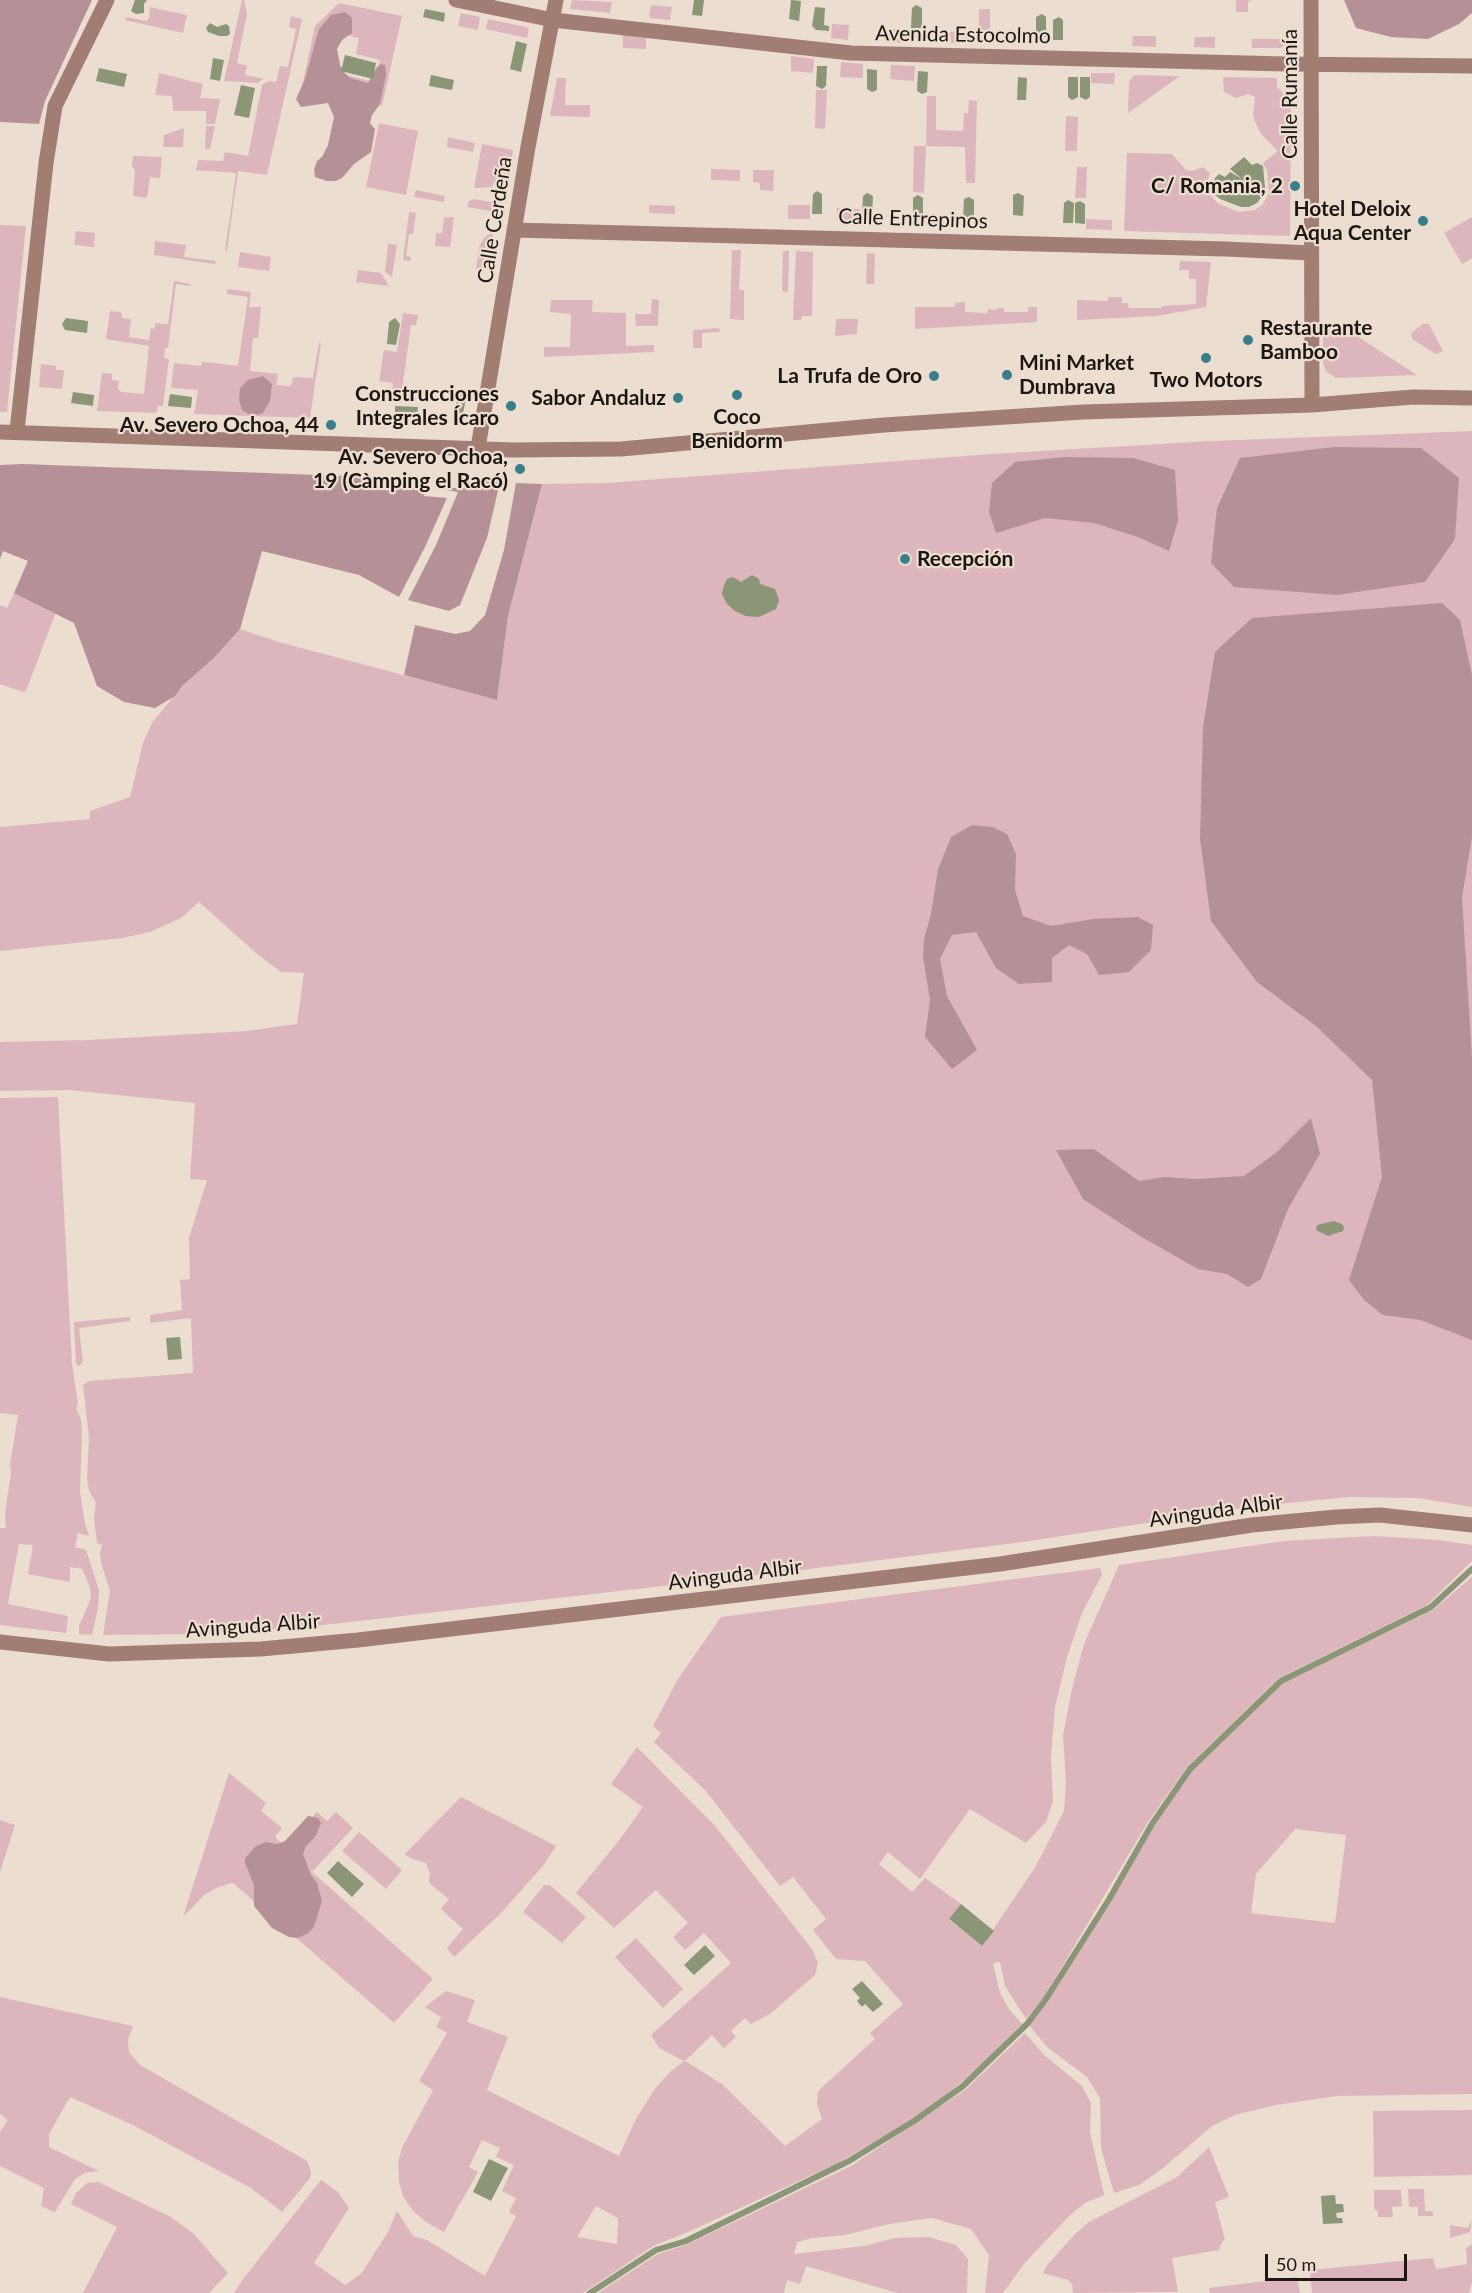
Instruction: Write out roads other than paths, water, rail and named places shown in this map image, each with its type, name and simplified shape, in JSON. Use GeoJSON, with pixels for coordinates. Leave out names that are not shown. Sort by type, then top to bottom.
{"type":"FeatureCollection","features":[{"type":"Feature","properties":{"kind":"street"},"geometry":{"type":"LineString","coordinates":[[17,431],[46,163],[55,106],[107,0]]}},
{"type":"Feature","properties":{"kind":"street","name":"Avenida Estocolmo"},"geometry":{"type":"LineString","coordinates":[[456,0],[553,20],[851,53],[1472,66]]}},
{"type":"Feature","properties":{"kind":"street","name":"Calle Cerdeña"},"geometry":{"type":"LineString","coordinates":[[478,448],[514,230],[556,0]]}},
{"type":"Feature","properties":{"kind":"street","name":"Calle Rumanía"},"geometry":{"type":"LineString","coordinates":[[1311,0],[1312,405]]}},
{"type":"Feature","properties":{"kind":"street","name":"Calle Entrepinos"},"geometry":{"type":"LineString","coordinates":[[514,230],[1311,253]]}},
{"type":"Feature","properties":{"kind":"street"},"geometry":{"type":"LineString","coordinates":[[0,432],[478,448],[621,449],[911,423],[1095,412],[1312,405],[1413,397],[1472,398]]}},
{"type":"Feature","properties":{"kind":"street","name":"Avinguda Albir"},"geometry":{"type":"LineString","coordinates":[[0,1642],[109,1654],[261,1649],[358,1640],[1000,1564],[1252,1525],[1380,1515],[1472,1525]]}},
{"type":"Feature","properties":{"kind":"waterway"},"geometry":{"type":"LineString","coordinates":[[590,2293],[656,2250],[686,2241],[849,2161],[914,2121],[963,2086],[1027,2024],[1046,1999],[1108,1901],[1152,1824],[1190,1769],[1281,1681],[1431,1607],[1472,1569]]}},
{"type":"Feature","properties":{"kind":"place","name":"C/ Romania, 2"},"geometry":{"type":"Point","coordinates":[1295,186]}},
{"type":"Feature","properties":{"kind":"place","name":"Hotel Deloix Aqua Center"},"geometry":{"type":"Point","coordinates":[1423,221]}},
{"type":"Feature","properties":{"kind":"place","name":"Restaurante Bamboo"},"geometry":{"type":"Point","coordinates":[1248,340]}},
{"type":"Feature","properties":{"kind":"place","name":"Two Motors"},"geometry":{"type":"Point","coordinates":[1206,358]}},
{"type":"Feature","properties":{"kind":"place","name":"Mini Market Dumbrava"},"geometry":{"type":"Point","coordinates":[1007,375]}},
{"type":"Feature","properties":{"kind":"place","name":"La Trufa de Oro"},"geometry":{"type":"Point","coordinates":[934,376]}},
{"type":"Feature","properties":{"kind":"place","name":"Coco Benidorm"},"geometry":{"type":"Point","coordinates":[737,395]}},
{"type":"Feature","properties":{"kind":"place","name":"Sabor Andaluz"},"geometry":{"type":"Point","coordinates":[678,398]}},
{"type":"Feature","properties":{"kind":"place","name":"Construcciones Integrales Ícaro"},"geometry":{"type":"Point","coordinates":[511,406]}},
{"type":"Feature","properties":{"kind":"place","name":"Av. Severo Ochoa, 44"},"geometry":{"type":"Point","coordinates":[331,425]}},
{"type":"Feature","properties":{"kind":"place","name":"Av. Severo Ochoa, 19 (Càmping el Racó)"},"geometry":{"type":"Point","coordinates":[520,469]}},
{"type":"Feature","properties":{"kind":"place","name":"Recepción"},"geometry":{"type":"Point","coordinates":[905,559]}}]}
